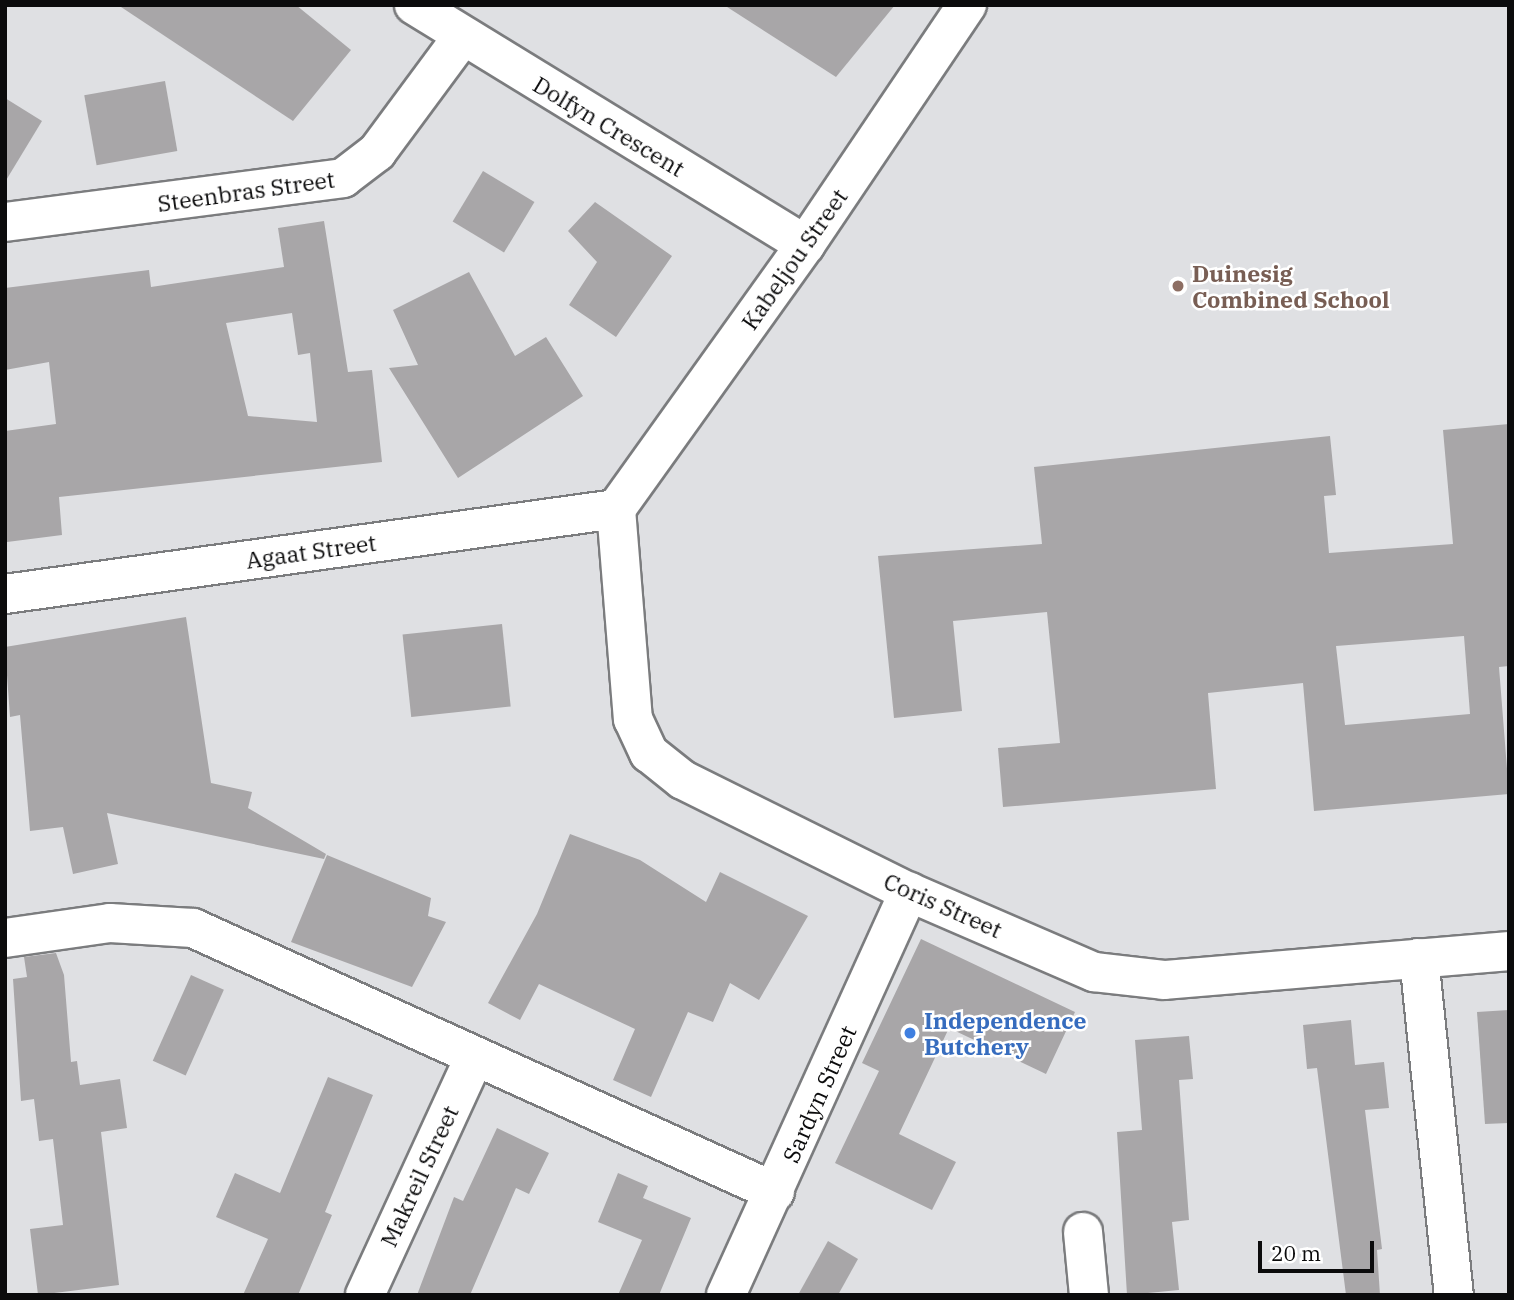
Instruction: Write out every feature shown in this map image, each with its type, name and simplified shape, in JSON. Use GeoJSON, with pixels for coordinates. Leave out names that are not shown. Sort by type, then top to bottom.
{"type":"FeatureCollection","features":[{"type":"Feature","properties":{"kind":"street","name":"Dolfyn Crescent"},"geometry":{"type":"LineString","coordinates":[[414,5],[462,37],[805,245]]}},
{"type":"Feature","properties":{"kind":"street","name":"Kabeljou Street"},"geometry":{"type":"LineString","coordinates":[[616,509],[805,245],[967,5]]}},
{"type":"Feature","properties":{"kind":"street","name":"Steenbras Street"},"geometry":{"type":"LineString","coordinates":[[5,222],[343,178],[377,152],[462,37]]}},
{"type":"Feature","properties":{"kind":"street","name":"Agaat Street"},"geometry":{"type":"LineString","coordinates":[[5,594],[616,509]]}},
{"type":"Feature","properties":{"kind":"street","name":"Coris Street"},"geometry":{"type":"LineString","coordinates":[[616,509],[633,719],[649,753],[683,780],[909,892],[1094,972],[1164,980],[1509,951]]}},
{"type":"Feature","properties":{"kind":"street","name":"Sardyn Street"},"geometry":{"type":"LineString","coordinates":[[726,1295],[909,892]]}},
{"type":"Feature","properties":{"kind":"street"},"geometry":{"type":"LineString","coordinates":[[5,938],[110,922],[193,928],[474,1058],[775,1192]]}},
{"type":"Feature","properties":{"kind":"street"},"geometry":{"type":"LineString","coordinates":[[1419,958],[1454,1295]]}},
{"type":"Feature","properties":{"kind":"street","name":"Makreil Street"},"geometry":{"type":"LineString","coordinates":[[365,1295],[474,1058]]}},
{"type":"Feature","properties":{"kind":"street"},"geometry":{"type":"LineString","coordinates":[[1083,1232],[1089,1295]]}},
{"type":"Feature","properties":{"kind":"building"},"geometry":{"type":"Polygon","coordinates":[[[118,5],[296,5],[351,50],[293,121],[118,5]]]}},
{"type":"Feature","properties":{"kind":"building"},"geometry":{"type":"Polygon","coordinates":[[[724,5],[895,5],[836,77],[724,5]]]}},
{"type":"Feature","properties":{"kind":"building"},"geometry":{"type":"Polygon","coordinates":[[[165,81],[177,151],[97,165],[84,95],[165,81]]]}},
{"type":"Feature","properties":{"kind":"building"},"geometry":{"type":"Polygon","coordinates":[[[5,98],[42,121],[5,182],[5,98]]]}},
{"type":"Feature","properties":{"kind":"building"},"geometry":{"type":"Polygon","coordinates":[[[483,171],[534,202],[504,252],[453,222],[483,171]]]}},
{"type":"Feature","properties":{"kind":"building"},"geometry":{"type":"Polygon","coordinates":[[[595,202],[672,256],[616,337],[569,305],[597,262],[568,231],[595,202]]]}},
{"type":"Feature","properties":{"kind":"building"},"geometry":{"type":"Polygon","coordinates":[[[324,221],[348,372],[372,370],[382,462],[59,497],[62,535],[7,542],[5,431],[56,424],[49,362],[5,370],[5,288],[149,270],[151,287],[284,267],[278,228],[324,221]],[[292,313],[226,323],[248,416],[317,422],[310,353],[298,355],[292,313]]]}},
{"type":"Feature","properties":{"kind":"building"},"geometry":{"type":"Polygon","coordinates":[[[469,272],[515,356],[546,337],[583,396],[458,478],[389,368],[418,365],[393,310],[469,272]]]}},
{"type":"Feature","properties":{"kind":"building"},"geometry":{"type":"Polygon","coordinates":[[[1509,424],[1509,666],[1499,667],[1509,794],[1314,811],[1303,683],[1208,693],[1216,789],[1003,807],[998,748],[1060,743],[1047,612],[953,621],[962,711],[894,718],[878,556],[1042,544],[1034,467],[1330,436],[1336,495],[1324,496],[1329,553],[1453,544],[1443,430],[1509,424]],[[1464,636],[1336,646],[1345,725],[1470,714],[1464,636]]]}},
{"type":"Feature","properties":{"kind":"building"},"geometry":{"type":"Polygon","coordinates":[[[186,617],[211,783],[252,792],[248,808],[326,854],[324,859],[107,813],[118,864],[73,874],[63,827],[30,831],[20,715],[10,717],[5,647],[186,617]]]}},
{"type":"Feature","properties":{"kind":"building"},"geometry":{"type":"Polygon","coordinates":[[[502,624],[511,707],[411,717],[403,634],[502,624]]]}},
{"type":"Feature","properties":{"kind":"building"},"geometry":{"type":"Polygon","coordinates":[[[570,834],[640,860],[706,902],[720,872],[808,916],[759,1000],[730,983],[713,1022],[688,1012],[651,1097],[613,1080],[635,1029],[539,984],[520,1020],[488,1003],[537,914],[570,834]]]}},
{"type":"Feature","properties":{"kind":"building"},"geometry":{"type":"Polygon","coordinates":[[[327,855],[431,898],[428,916],[446,922],[412,987],[291,942],[327,855]]]}},
{"type":"Feature","properties":{"kind":"building"},"geometry":{"type":"Polygon","coordinates":[[[921,939],[1075,1012],[1046,1074],[949,1028],[899,1134],[956,1162],[932,1210],[835,1163],[879,1071],[862,1063],[921,939]]]}},
{"type":"Feature","properties":{"kind":"building"},"geometry":{"type":"Polygon","coordinates":[[[56,953],[64,975],[71,1062],[77,1061],[80,1085],[120,1079],[127,1128],[101,1132],[119,1285],[38,1295],[30,1229],[63,1225],[53,1139],[39,1141],[34,1099],[21,1101],[13,979],[27,977],[24,957],[56,953]]]}},
{"type":"Feature","properties":{"kind":"building"},"geometry":{"type":"Polygon","coordinates":[[[191,975],[224,990],[186,1076],[153,1061],[191,975]]]}},
{"type":"Feature","properties":{"kind":"building"},"geometry":{"type":"Polygon","coordinates":[[[1509,1010],[1509,1123],[1485,1124],[1477,1012],[1509,1010]]]}},
{"type":"Feature","properties":{"kind":"building"},"geometry":{"type":"Polygon","coordinates":[[[1351,1020],[1355,1065],[1384,1062],[1389,1108],[1365,1110],[1382,1249],[1377,1250],[1380,1295],[1346,1295],[1317,1068],[1307,1069],[1303,1025],[1351,1020]]]}},
{"type":"Feature","properties":{"kind":"building"},"geometry":{"type":"Polygon","coordinates":[[[1189,1036],[1193,1079],[1179,1080],[1189,1220],[1172,1222],[1179,1290],[1127,1295],[1117,1132],[1142,1130],[1135,1040],[1189,1036]]]}},
{"type":"Feature","properties":{"kind":"building"},"geometry":{"type":"Polygon","coordinates":[[[328,1077],[373,1095],[325,1212],[332,1215],[298,1295],[243,1295],[268,1239],[216,1217],[235,1173],[280,1193],[328,1077]]]}},
{"type":"Feature","properties":{"kind":"building"},"geometry":{"type":"Polygon","coordinates":[[[497,1128],[549,1153],[529,1194],[516,1188],[470,1295],[417,1295],[454,1197],[463,1201],[497,1128]]]}},
{"type":"Feature","properties":{"kind":"building"},"geometry":{"type":"Polygon","coordinates":[[[618,1173],[648,1186],[643,1198],[691,1218],[659,1295],[618,1295],[642,1240],[598,1222],[618,1173]]]}},
{"type":"Feature","properties":{"kind":"building"},"geometry":{"type":"Polygon","coordinates":[[[828,1241],[858,1259],[838,1295],[798,1295],[828,1241]]]}},
{"type":"Feature","properties":{"kind":"place","name":"Duinesig Combined School"},"geometry":{"type":"Point","coordinates":[1178,286]}},
{"type":"Feature","properties":{"kind":"place","name":"Independence Butchery"},"geometry":{"type":"Point","coordinates":[910,1033]}}]}
